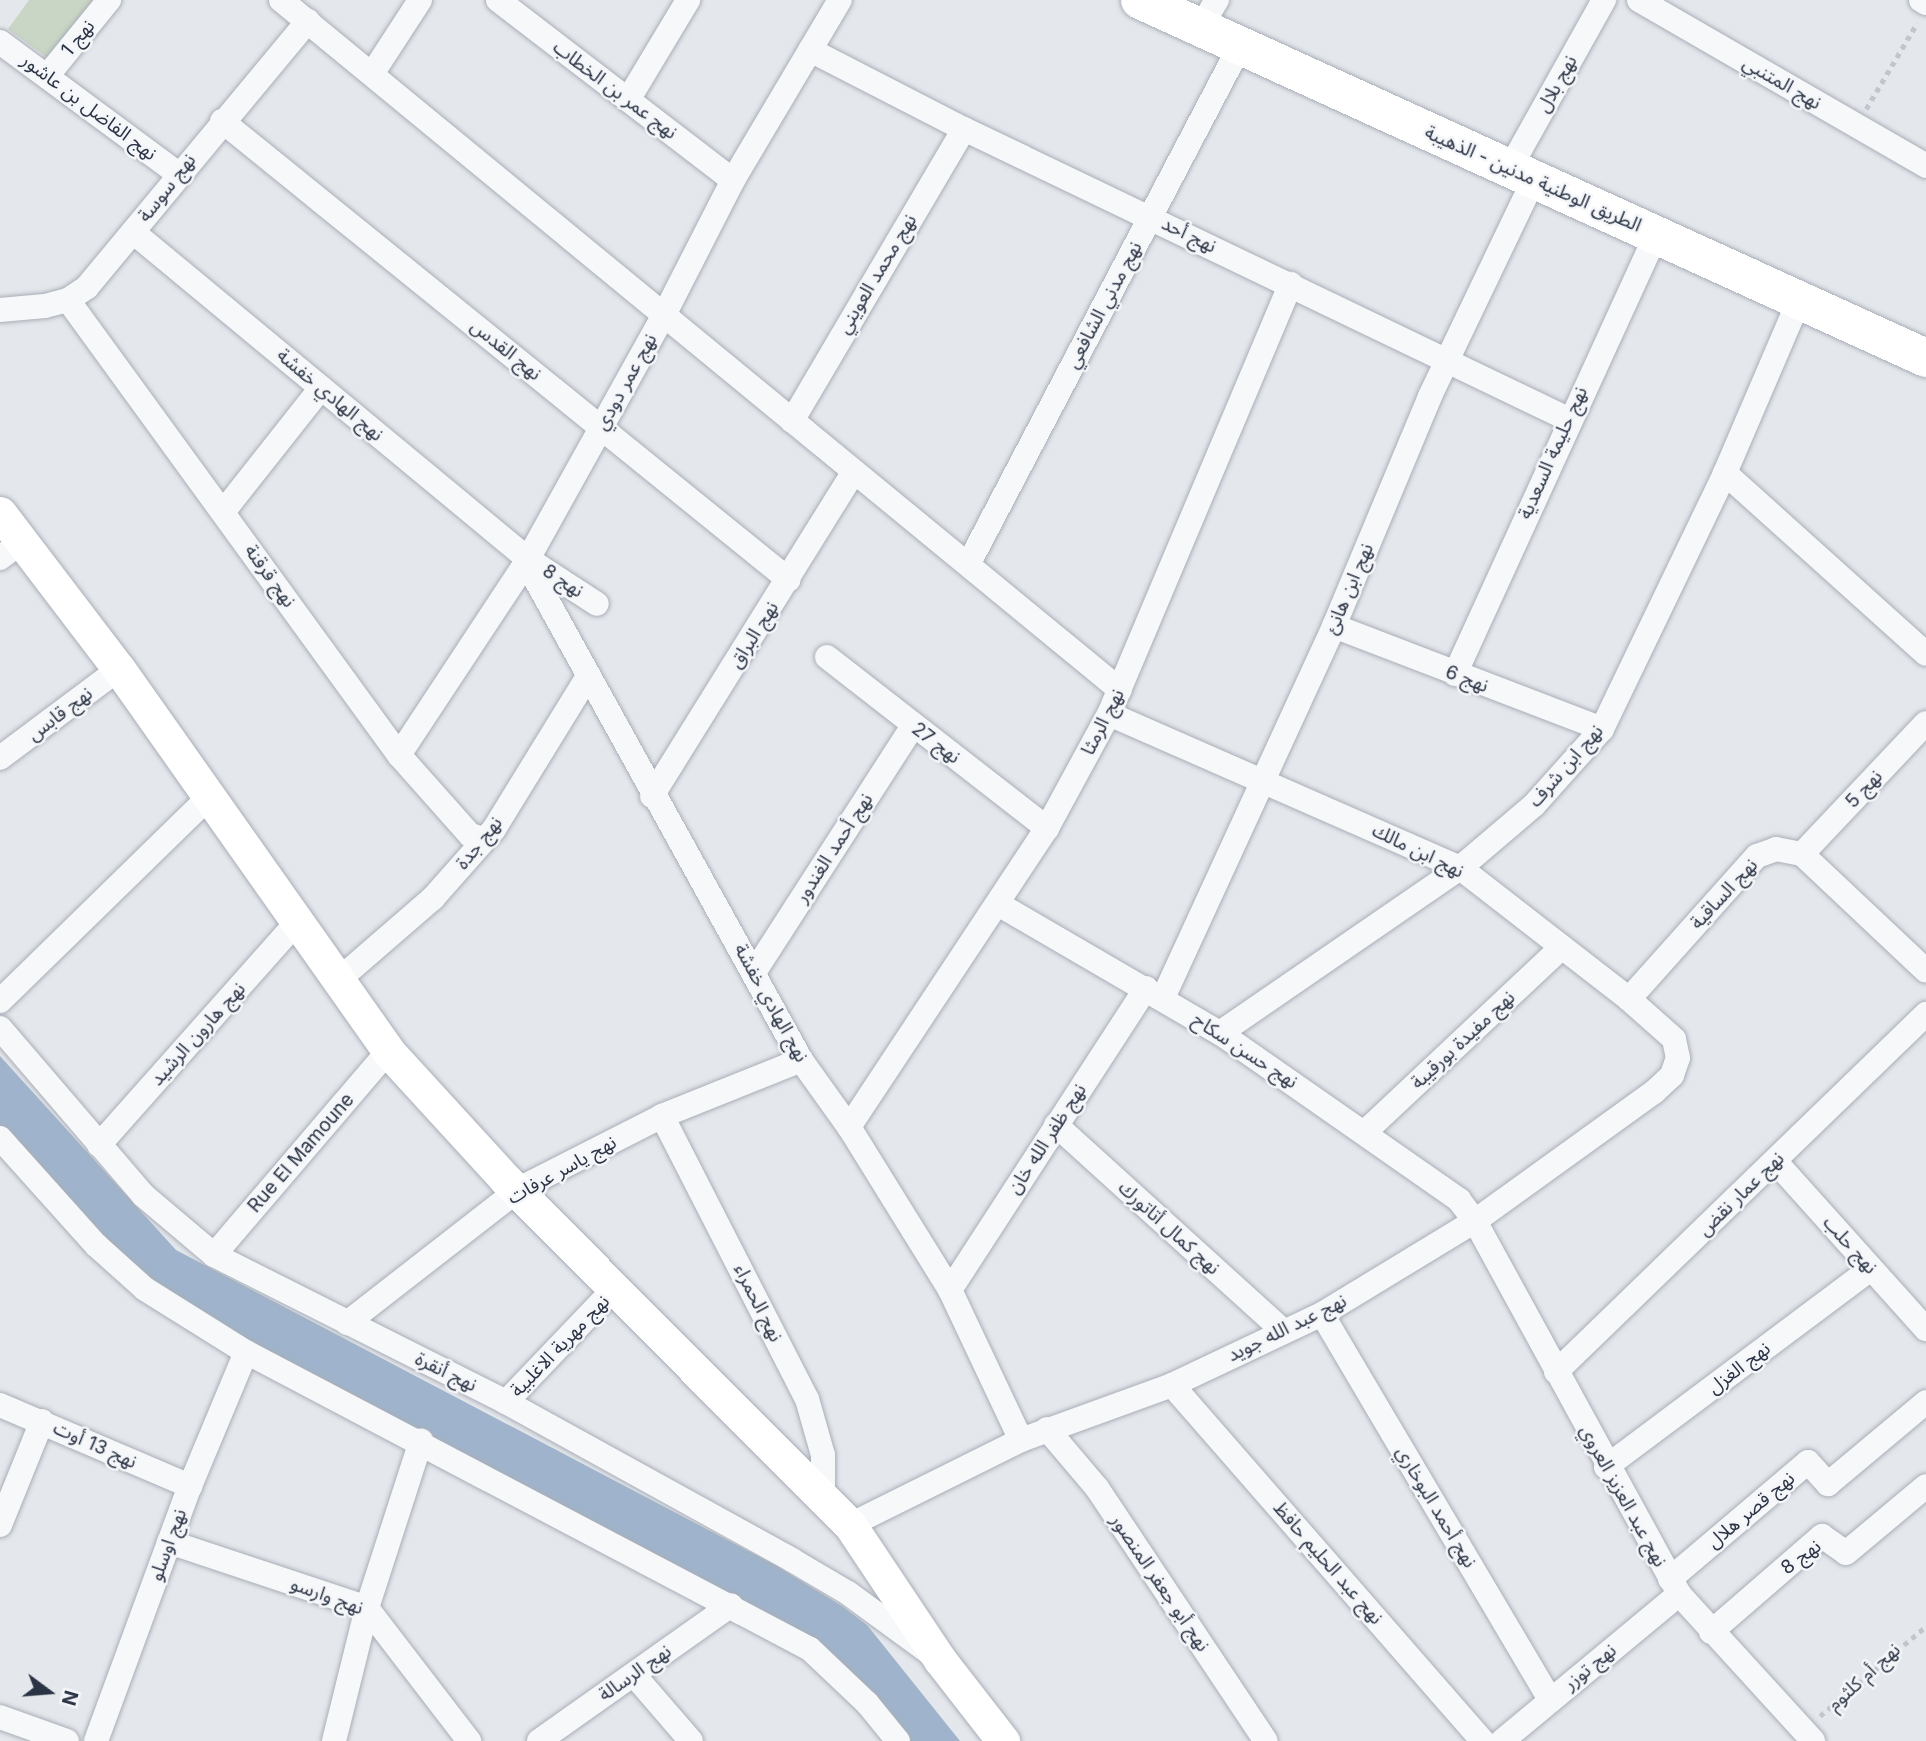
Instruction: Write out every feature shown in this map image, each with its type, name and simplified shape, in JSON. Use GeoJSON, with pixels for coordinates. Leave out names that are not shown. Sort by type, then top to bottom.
{"type":"FeatureCollection","features":[{"type":"Feature","properties":{"kind":"main road","name":"الطريق الوطنية مدنين - الذهيبة"},"geometry":{"type":"LineString","coordinates":[[1140,0],[1208,14],[1240,46],[1926,358]]}},
{"type":"Feature","properties":{"kind":"main road"},"geometry":{"type":"LineString","coordinates":[[0,513],[11,550],[119,668],[336,982],[388,1051],[613,1290],[850,1525],[940,1660],[1003,1741]]}},
{"type":"Feature","properties":{"kind":"street","name":"نهج 1"},"geometry":{"type":"LineString","coordinates":[[48,75],[109,0]]}},
{"type":"Feature","properties":{"kind":"street"},"geometry":{"type":"LineString","coordinates":[[281,0],[853,473],[969,563],[1120,690]]}},
{"type":"Feature","properties":{"kind":"street"},"geometry":{"type":"LineString","coordinates":[[372,74],[420,0]]}},
{"type":"Feature","properties":{"kind":"street","name":"نهج عمر بن الخطاب"},"geometry":{"type":"LineString","coordinates":[[498,0],[733,180]]}},
{"type":"Feature","properties":{"kind":"street","name":"نهج عمر دودي"},"geometry":{"type":"LineString","coordinates":[[399,755],[527,560],[664,315],[733,180],[839,0]]}},
{"type":"Feature","properties":{"kind":"street","name":"نهج بلال"},"geometry":{"type":"LineString","coordinates":[[1522,173],[1604,0]]}},
{"type":"Feature","properties":{"kind":"street","name":"نهج المتنبي"},"geometry":{"type":"LineString","coordinates":[[1639,0],[1926,166]]}},
{"type":"Feature","properties":{"kind":"street"},"geometry":{"type":"LineString","coordinates":[[628,100],[682,2]]}},
{"type":"Feature","properties":{"kind":"street","name":"نهج سوسة"},"geometry":{"type":"LineString","coordinates":[[0,310],[68,299],[87,287],[177,173],[308,21]]}},
{"type":"Feature","properties":{"kind":"street","name":"نهج الفاضل بن عاشور"},"geometry":{"type":"LineString","coordinates":[[0,42],[177,173]]}},
{"type":"Feature","properties":{"kind":"street","name":"نهج مدني الشافعي"},"geometry":{"type":"LineString","coordinates":[[969,563],[1240,46]]}},
{"type":"Feature","properties":{"kind":"street","name":"نهج أحد"},"geometry":{"type":"LineString","coordinates":[[810,50],[964,129],[1449,359],[1568,419]]}},
{"type":"Feature","properties":{"kind":"street","name":"نهج القدس"},"geometry":{"type":"LineString","coordinates":[[222,121],[789,580]]}},
{"type":"Feature","properties":{"kind":"street","name":"نهج محمد العويني"},"geometry":{"type":"LineString","coordinates":[[792,421],[964,129]]}},
{"type":"Feature","properties":{"kind":"street","name":"نهج ابن هانئ"},"geometry":{"type":"LineString","coordinates":[[1154,993],[1264,781],[1334,626],[1449,359],[1522,173]]}},
{"type":"Feature","properties":{"kind":"street","name":"نهج الهادي خفشة"},"geometry":{"type":"LineString","coordinates":[[133,232],[527,560],[652,796],[755,971],[801,1060],[849,1126],[950,1290],[1021,1440]]}},
{"type":"Feature","properties":{"kind":"street","name":"نهج حليمة السعدية"},"geometry":{"type":"LineString","coordinates":[[1455,674],[1568,419],[1656,234]]}},
{"type":"Feature","properties":{"kind":"street","name":"نهج الرمثا"},"geometry":{"type":"LineString","coordinates":[[849,1126],[1047,828],[1109,714],[1291,284]]}},
{"type":"Feature","properties":{"kind":"street","name":"نهج قرقنة"},"geometry":{"type":"LineString","coordinates":[[68,299],[399,755],[470,835],[484,839]]}},
{"type":"Feature","properties":{"kind":"street","name":"نهج ابن شرف"},"geometry":{"type":"LineString","coordinates":[[1220,1033],[1460,868],[1534,805],[1602,729],[1725,473],[1799,300]]}},
{"type":"Feature","properties":{"kind":"street"},"geometry":{"type":"LineString","coordinates":[[223,512],[321,388]]}},
{"type":"Feature","properties":{"kind":"street","name":"نهج البراق"},"geometry":{"type":"LineString","coordinates":[[652,796],[789,580],[853,473]]}},
{"type":"Feature","properties":{"kind":"street"},"geometry":{"type":"LineString","coordinates":[[1725,473],[1926,654]]}},
{"type":"Feature","properties":{"kind":"street","name":"نهج 8"},"geometry":{"type":"LineString","coordinates":[[527,560],[597,604]]}},
{"type":"Feature","properties":{"kind":"street","name":"نهج 6"},"geometry":{"type":"LineString","coordinates":[[1334,626],[1602,729]]}},
{"type":"Feature","properties":{"kind":"street","name":"نهج 27"},"geometry":{"type":"LineString","coordinates":[[827,657],[1047,828]]}},
{"type":"Feature","properties":{"kind":"street","name":"نهج قابس"},"geometry":{"type":"LineString","coordinates":[[0,758],[119,668]]}},
{"type":"Feature","properties":{"kind":"street","name":"نهج جدة"},"geometry":{"type":"LineString","coordinates":[[336,982],[433,898],[484,839],[588,676]]}},
{"type":"Feature","properties":{"kind":"street","name":"نهج ابن مالك"},"geometry":{"type":"LineString","coordinates":[[1109,714],[1460,868],[1629,999],[1674,1039],[1678,1058]]}},
{"type":"Feature","properties":{"kind":"street","name":"نهج 5"},"geometry":{"type":"LineString","coordinates":[[1802,854],[1926,723]]}},
{"type":"Feature","properties":{"kind":"street","name":"نهج أحمد الغندور"},"geometry":{"type":"LineString","coordinates":[[755,971],[913,726]]}},
{"type":"Feature","properties":{"kind":"street"},"geometry":{"type":"LineString","coordinates":[[0,1001],[209,797]]}},
{"type":"Feature","properties":{"kind":"street","name":"نهج الساقية"},"geometry":{"type":"LineString","coordinates":[[1629,999],[1757,856],[1776,849],[1802,854]]}},
{"type":"Feature","properties":{"kind":"street"},"geometry":{"type":"LineString","coordinates":[[1802,854],[1926,971]]}},
{"type":"Feature","properties":{"kind":"street","name":"نهج حسن سكاح"},"geometry":{"type":"LineString","coordinates":[[998,904],[1220,1033],[1366,1131],[1459,1200],[1475,1221]]}},
{"type":"Feature","properties":{"kind":"street","name":"نهج هارون الرشيد"},"geometry":{"type":"LineString","coordinates":[[99,1145],[296,923]]}},
{"type":"Feature","properties":{"kind":"street","name":"نهج مفيدة بورقيبة"},"geometry":{"type":"LineString","coordinates":[[1366,1131],[1561,948]]}},
{"type":"Feature","properties":{"kind":"street","name":"نهج ظفر الله خان"},"geometry":{"type":"LineString","coordinates":[[950,1290],[1056,1125],[1154,993]]}},
{"type":"Feature","properties":{"kind":"street","name":"نهج عمار نقض"},"geometry":{"type":"LineString","coordinates":[[1556,1372],[1926,1014]]}},
{"type":"Feature","properties":{"kind":"street","name":"نهج أنقرة"},"geometry":{"type":"LineString","coordinates":[[0,1028],[143,1195],[214,1255],[506,1402],[826,1580],[940,1660]]}},
{"type":"Feature","properties":{"kind":"street","name":"Rue El Mamoune"},"geometry":{"type":"LineString","coordinates":[[214,1255],[388,1051]]}},
{"type":"Feature","properties":{"kind":"street","name":"نهج عبد الله جويد"},"geometry":{"type":"LineString","coordinates":[[850,1525],[1021,1440],[1172,1385],[1282,1330],[1322,1314],[1475,1221],[1654,1092],[1672,1074],[1678,1058]]}},
{"type":"Feature","properties":{"kind":"street","name":"نهج ياسر عرفات"},"geometry":{"type":"LineString","coordinates":[[347,1323],[519,1189],[662,1116],[801,1060]]}},
{"type":"Feature","properties":{"kind":"street","name":"نهج الحمراء"},"geometry":{"type":"LineString","coordinates":[[662,1116],[807,1399],[823,1455],[823,1499]]}},
{"type":"Feature","properties":{"kind":"street","name":"نهج كمال أتاتورك"},"geometry":{"type":"LineString","coordinates":[[1056,1125],[1282,1330]]}},
{"type":"Feature","properties":{"kind":"street"},"geometry":{"type":"LineString","coordinates":[[0,1138],[96,1245],[135,1280],[247,1352],[421,1441],[810,1649],[867,1703],[898,1741]]}},
{"type":"Feature","properties":{"kind":"street","name":"نهج حلب"},"geometry":{"type":"LineString","coordinates":[[1775,1161],[1926,1329]]}},
{"type":"Feature","properties":{"kind":"street","name":"نهج عبد العزيز العروي"},"geometry":{"type":"LineString","coordinates":[[1475,1221],[1606,1467],[1674,1587],[1711,1632],[1809,1736]]}},
{"type":"Feature","properties":{"kind":"street","name":"نهج الغزل"},"geometry":{"type":"LineString","coordinates":[[1606,1467],[1871,1269]]}},
{"type":"Feature","properties":{"kind":"street","name":"نهج مهرية الاغلبية"},"geometry":{"type":"LineString","coordinates":[[506,1402],[613,1290]]}},
{"type":"Feature","properties":{"kind":"street","name":"نهج أحمد البوخاري"},"geometry":{"type":"LineString","coordinates":[[1322,1314],[1550,1700]]}},
{"type":"Feature","properties":{"kind":"street","name":"نهج اوسلو"},"geometry":{"type":"LineString","coordinates":[[96,1741],[190,1486],[247,1352]]}},
{"type":"Feature","properties":{"kind":"street","name":"نهج عبد الحليم حافظ"},"geometry":{"type":"LineString","coordinates":[[1172,1385],[1483,1741]]}},
{"type":"Feature","properties":{"kind":"street","name":"نهج قصر هلال"},"geometry":{"type":"LineString","coordinates":[[1674,1587],[1808,1462],[1828,1484],[1926,1402]]}},
{"type":"Feature","properties":{"kind":"street","name":"نهج 13 أوت"},"geometry":{"type":"LineString","coordinates":[[0,1405],[190,1486]]}},
{"type":"Feature","properties":{"kind":"street"},"geometry":{"type":"LineString","coordinates":[[0,1525],[42,1421]]}},
{"type":"Feature","properties":{"kind":"street","name":"نهج أبو جعفر المنصور"},"geometry":{"type":"LineString","coordinates":[[1047,1429],[1097,1488],[1266,1741]]}},
{"type":"Feature","properties":{"kind":"street"},"geometry":{"type":"LineString","coordinates":[[334,1741],[367,1608],[421,1441]]}},
{"type":"Feature","properties":{"kind":"street","name":"نهج 8"},"geometry":{"type":"LineString","coordinates":[[1711,1632],[1822,1536],[1846,1553],[1926,1486]]}},
{"type":"Feature","properties":{"kind":"street","name":"نهج وارسو"},"geometry":{"type":"LineString","coordinates":[[169,1542],[367,1608],[469,1741]]}},
{"type":"Feature","properties":{"kind":"street","name":"نهج توزر"},"geometry":{"type":"LineString","coordinates":[[1502,1741],[1674,1587]]}},
{"type":"Feature","properties":{"kind":"street","name":"نهج الرسالة"},"geometry":{"type":"LineString","coordinates":[[539,1741],[731,1605]]}},
{"type":"Feature","properties":{"kind":"street"},"geometry":{"type":"LineString","coordinates":[[634,1675],[691,1741]]}},
{"type":"Feature","properties":{"kind":"street"},"geometry":{"type":"LineString","coordinates":[[0,1717],[67,1741]]}},
{"type":"Feature","properties":{"kind":"path"},"geometry":{"type":"LineString","coordinates":[[1856,126],[1922,7]]}},
{"type":"Feature","properties":{"kind":"path","name":"نهج أم كلثوم"},"geometry":{"type":"LineString","coordinates":[[1809,1736],[1858,1680],[1926,1626]]}},
{"type":"Feature","properties":{"kind":"green space"},"geometry":{"type":"Polygon","coordinates":[[[29,0],[97,0],[49,59],[8,29],[29,0]]]}},
{"type":"Feature","properties":{"kind":"water"},"geometry":{"type":"Polygon","coordinates":[[[0,1056],[176,1250],[775,1565],[842,1606],[867,1625],[960,1741],[906,1741],[851,1677],[200,1317],[118,1260],[0,1126],[0,1056]]]}}]}
